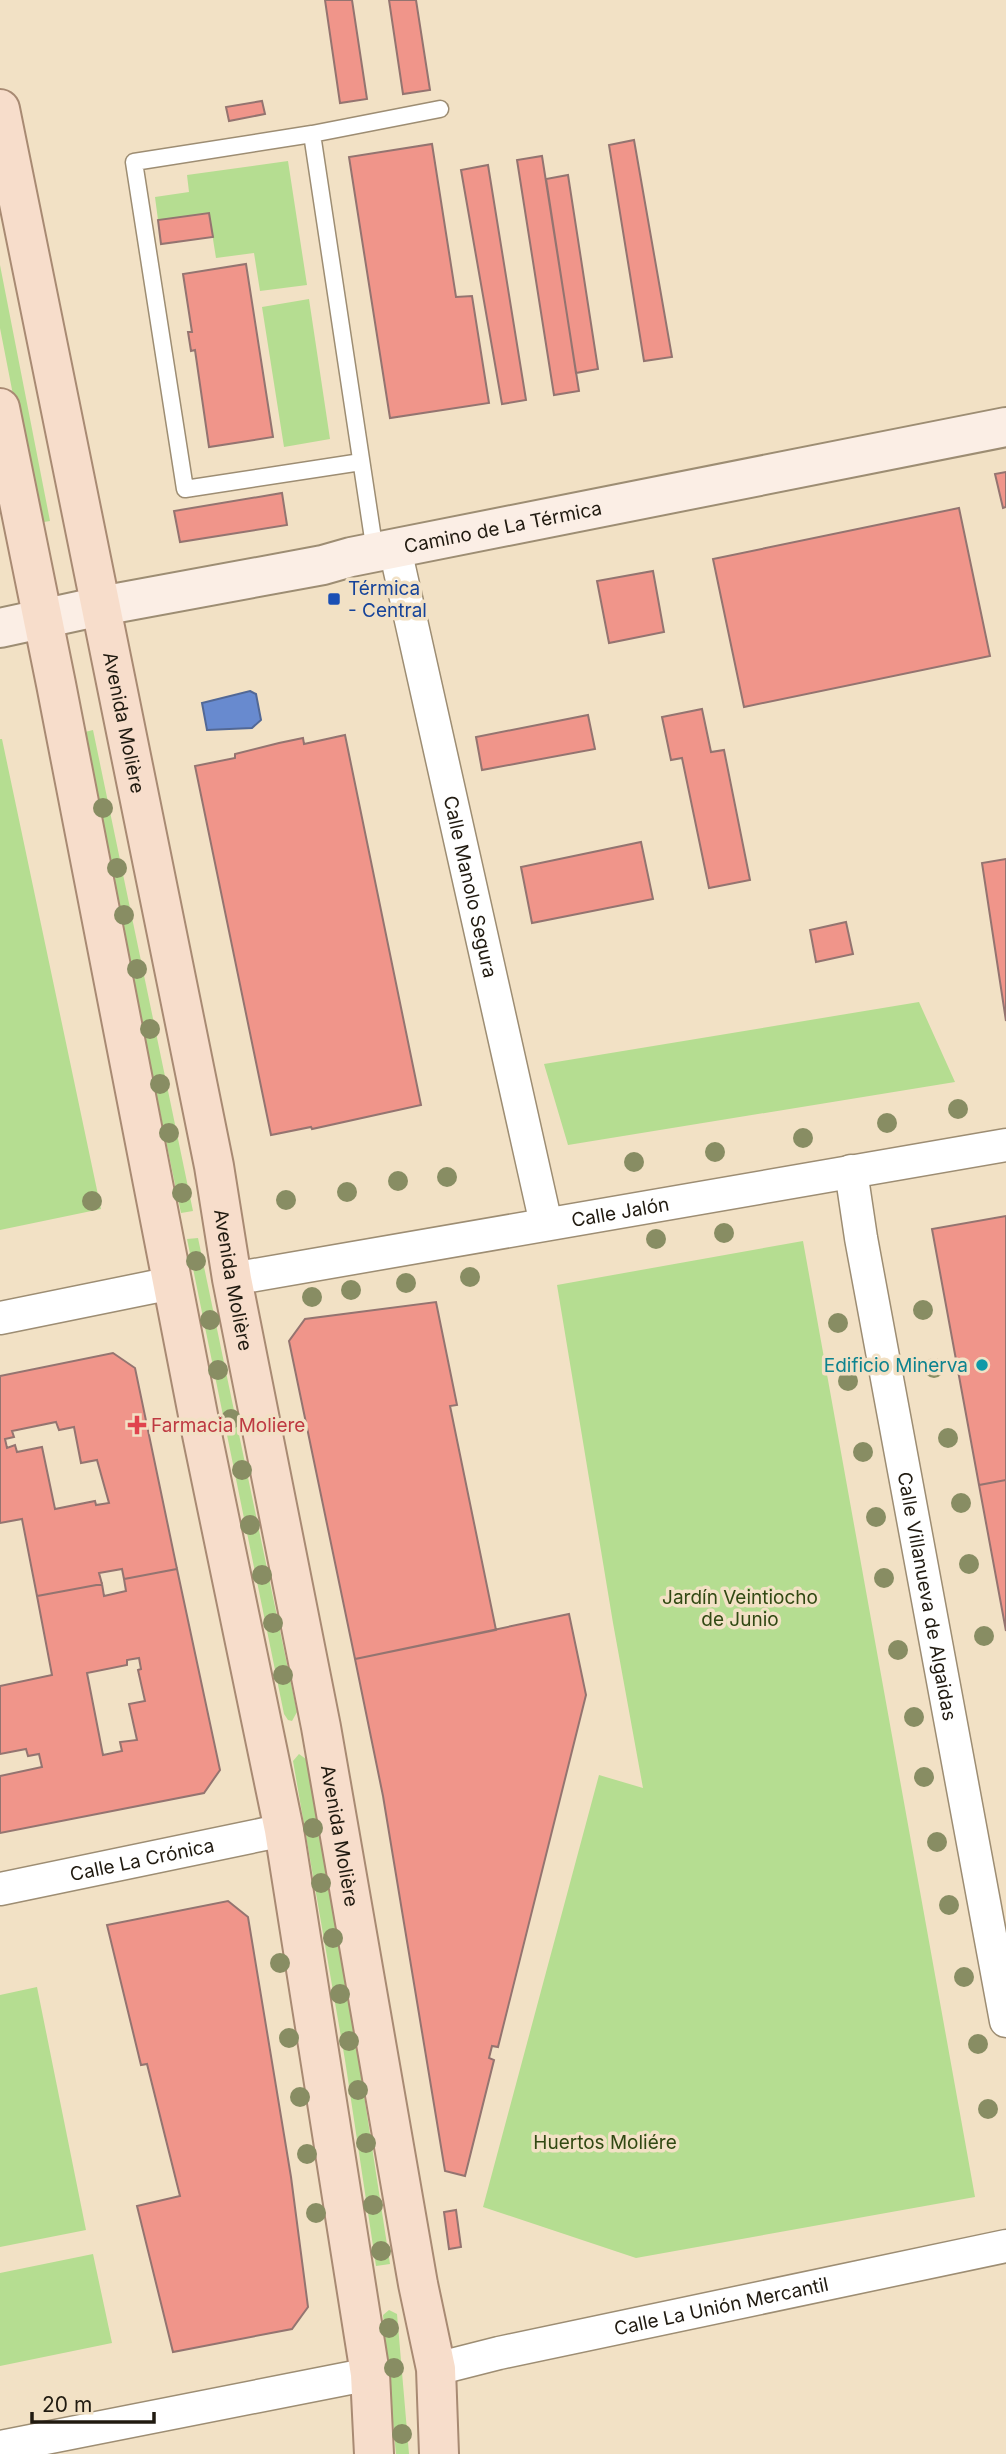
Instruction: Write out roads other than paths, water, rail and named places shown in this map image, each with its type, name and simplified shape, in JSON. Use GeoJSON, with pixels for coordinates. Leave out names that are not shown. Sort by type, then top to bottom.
{"type":"FeatureCollection","features":[{"type":"Feature","properties":{"kind":"main road","name":"Avenida Molière"},"geometry":{"type":"LineString","coordinates":[[0,109],[214,1166],[232,1279],[321,1727],[416,2270],[436,2369],[439,2454]]}},
{"type":"Feature","properties":{"kind":"main road"},"geometry":{"type":"LineString","coordinates":[[0,408],[172,1283],[284,1830],[370,2374],[374,2454]]}},
{"type":"Feature","properties":{"kind":"main road","name":"Camino de La Térmica"},"geometry":{"type":"LineString","coordinates":[[0,628],[1006,427]]}},
{"type":"Feature","properties":{"kind":"street","name":"Calle Manolo Segura"},"geometry":{"type":"LineString","coordinates":[[385,550],[546,1224]]}},
{"type":"Feature","properties":{"kind":"street","name":"Calle Jalón"},"geometry":{"type":"LineString","coordinates":[[232,1279],[1006,1145]]}},
{"type":"Feature","properties":{"kind":"street","name":"Calle Villanueva de Algaidas"},"geometry":{"type":"LineString","coordinates":[[851,1171],[863,1251],[1006,2021]]}},
{"type":"Feature","properties":{"kind":"street"},"geometry":{"type":"LineString","coordinates":[[0,1318],[172,1283]]}},
{"type":"Feature","properties":{"kind":"street","name":"Calle La Crónica"},"geometry":{"type":"LineString","coordinates":[[0,1889],[284,1830]]}},
{"type":"Feature","properties":{"kind":"street","name":"Calle La Unión Mercantil"},"geometry":{"type":"LineString","coordinates":[[436,2369],[512,2350],[1006,2246]]}},
{"type":"Feature","properties":{"kind":"street"},"geometry":{"type":"LineString","coordinates":[[0,2447],[370,2374]]}},
{"type":"Feature","properties":{"kind":"lane"},"geometry":{"type":"LineString","coordinates":[[361,462],[185,489],[134,162],[312,134],[440,109]]}},
{"type":"Feature","properties":{"kind":"lane"},"geometry":{"type":"LineString","coordinates":[[312,134],[361,462],[385,550]]}},
{"type":"Feature","properties":{"kind":"water"},"geometry":{"type":"Polygon","coordinates":[[[250,691],[256,694],[261,720],[252,728],[207,730],[202,703],[250,691]]]}},
{"type":"Feature","properties":{"kind":"place","name":"Térmica - Central"},"geometry":{"type":"Point","coordinates":[334,599]}},
{"type":"Feature","properties":{"kind":"place","name":"Edificio Minerva"},"geometry":{"type":"Point","coordinates":[982,1365]}},
{"type":"Feature","properties":{"kind":"place","name":"Farmacia Moliere"},"geometry":{"type":"Point","coordinates":[137,1425]}},
{"type":"Feature","properties":{"kind":"park label","name":"Jardín Veintiocho de Junio"},"geometry":{"type":"Point","coordinates":[740,1608]}},
{"type":"Feature","properties":{"kind":"park label","name":"Huertos Moliére"},"geometry":{"type":"Point","coordinates":[605,2142]}}]}
